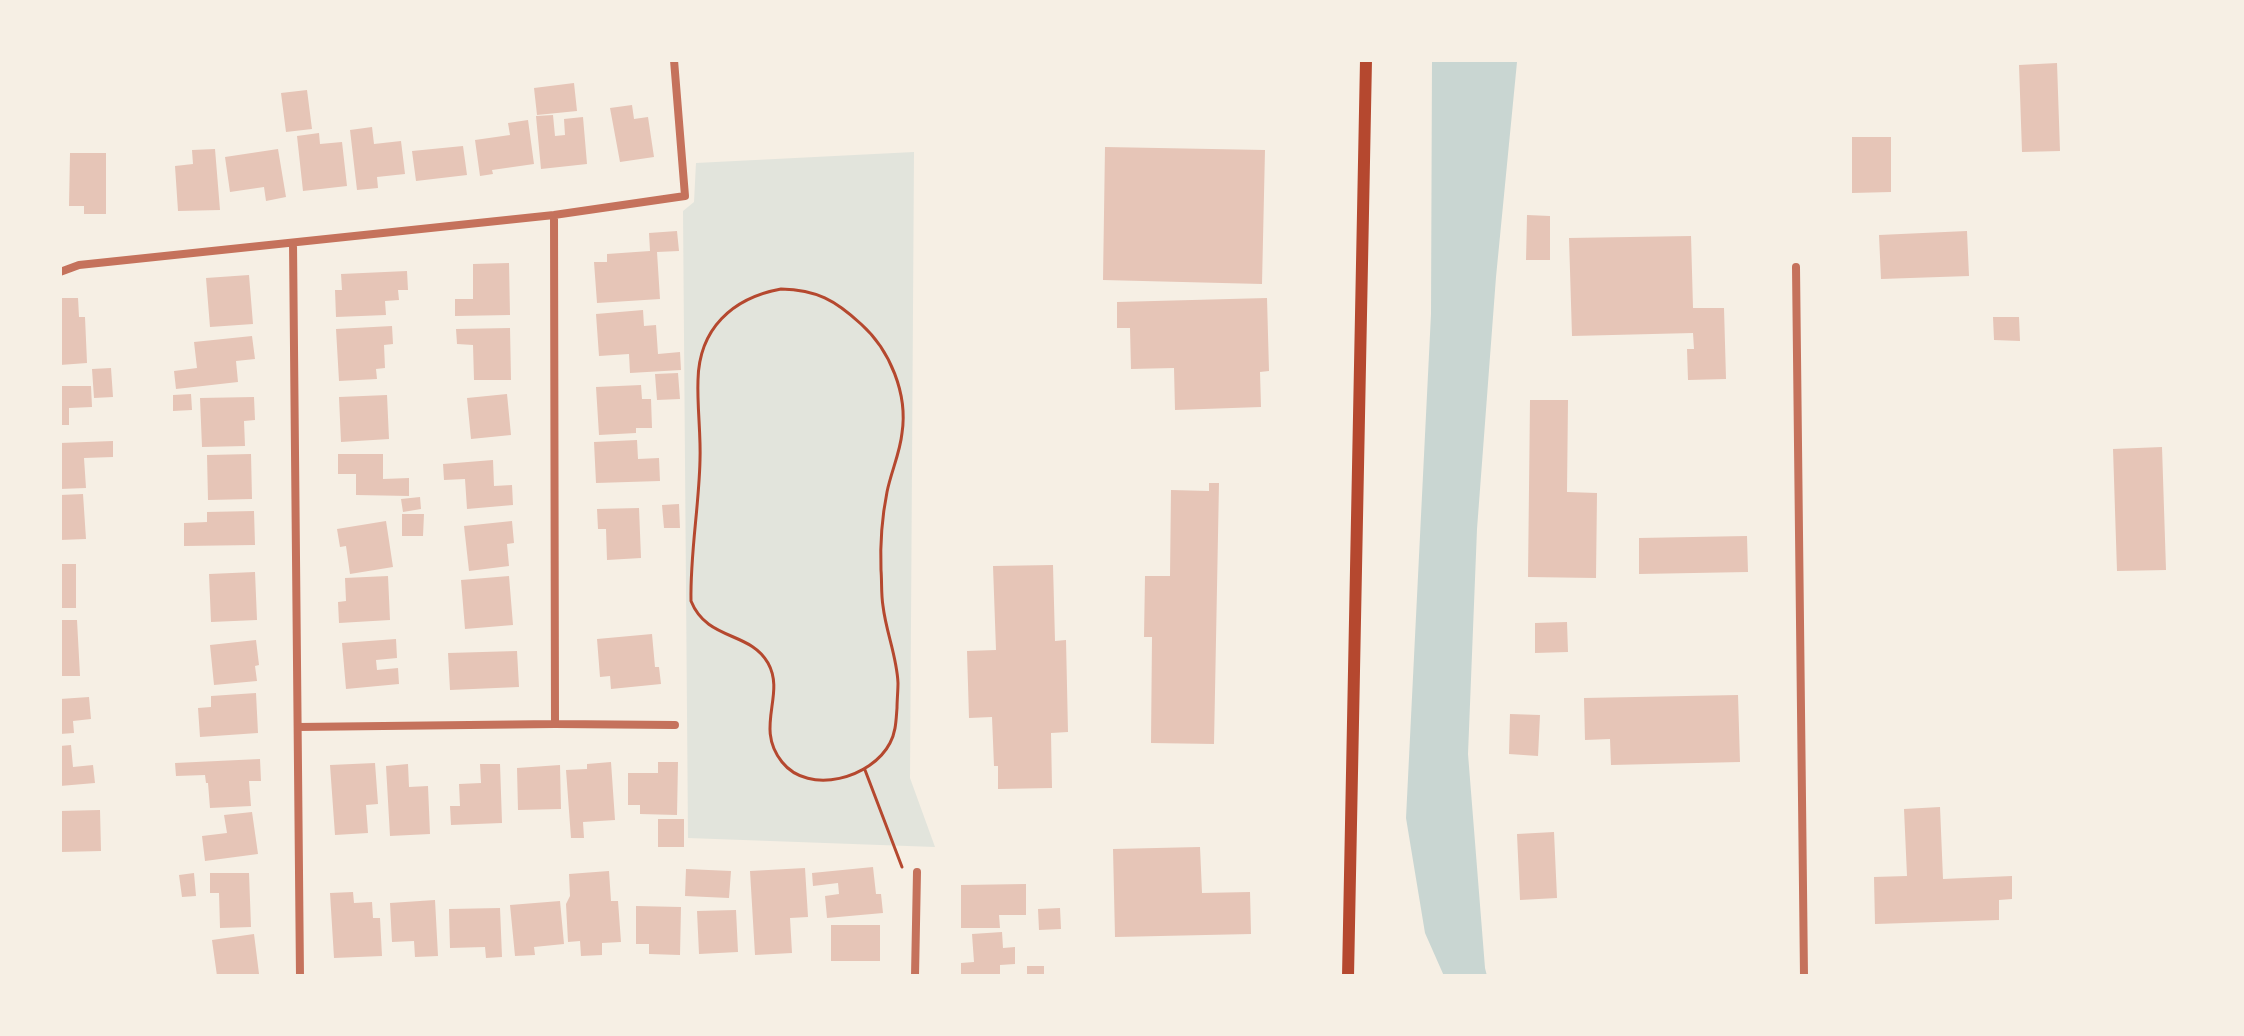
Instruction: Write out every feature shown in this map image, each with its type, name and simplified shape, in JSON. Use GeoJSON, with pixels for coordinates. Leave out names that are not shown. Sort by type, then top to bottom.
{"type":"FeatureCollection","features":[{"type":"Feature","properties":{"kind":"main road"},"geometry":{"type":"LineString","coordinates":[[1348,976],[1366,60]]}},
{"type":"Feature","properties":{"kind":"street"},"geometry":{"type":"LineString","coordinates":[[60,272],[79,265],[554,215],[685,196],[674,60]]}},
{"type":"Feature","properties":{"kind":"street"},"geometry":{"type":"LineString","coordinates":[[554,215],[555,724]]}},
{"type":"Feature","properties":{"kind":"street"},"geometry":{"type":"LineString","coordinates":[[293,243],[300,976]]}},
{"type":"Feature","properties":{"kind":"street"},"geometry":{"type":"LineString","coordinates":[[1796,267],[1804,976]]}},
{"type":"Feature","properties":{"kind":"street"},"geometry":{"type":"LineString","coordinates":[[298,727],[675,725]]}},
{"type":"Feature","properties":{"kind":"street"},"geometry":{"type":"LineString","coordinates":[[915,976],[917,872]]}},
{"type":"Feature","properties":{"kind":"path"},"geometry":{"type":"LineString","coordinates":[[803,290],[840,304],[873,335],[888,357],[898,380],[903,409],[902,433],[887,489],[880,551],[883,607],[898,681],[896,726],[890,744],[865,770],[837,779],[819,780],[794,773],[783,764],[769,739],[774,685],[771,667],[762,653],[749,644],[706,624],[691,601],[700,459],[699,366],[713,330],[726,313],[762,292],[803,290]]}},
{"type":"Feature","properties":{"kind":"path"},"geometry":{"type":"LineString","coordinates":[[865,770],[902,867]]}},
{"type":"Feature","properties":{"kind":"shaded area"},"geometry":{"type":"Polygon","coordinates":[[[1432,60],[1517,60],[1496,277],[1477,529],[1468,754],[1487,976],[1444,976],[1425,933],[1406,818],[1431,314],[1432,60]]]}},
{"type":"Feature","properties":{"kind":"shaded area"},"geometry":{"type":"Polygon","coordinates":[[[914,152],[910,778],[935,847],[688,838],[683,211],[694,202],[696,163],[914,152]]]}},
{"type":"Feature","properties":{"kind":"building"},"geometry":{"type":"Polygon","coordinates":[[[2057,63],[2060,151],[2022,152],[2019,65],[2057,63]]]}},
{"type":"Feature","properties":{"kind":"building"},"geometry":{"type":"Polygon","coordinates":[[[574,83],[577,111],[537,115],[534,88],[574,83]]]}},
{"type":"Feature","properties":{"kind":"building"},"geometry":{"type":"Polygon","coordinates":[[[307,90],[312,129],[286,132],[281,93],[307,90]]]}},
{"type":"Feature","properties":{"kind":"building"},"geometry":{"type":"Polygon","coordinates":[[[632,105],[634,119],[648,117],[654,157],[620,162],[610,108],[632,105]]]}},
{"type":"Feature","properties":{"kind":"building"},"geometry":{"type":"Polygon","coordinates":[[[553,115],[555,136],[565,135],[564,119],[583,117],[587,164],[541,169],[536,116],[553,115]]]}},
{"type":"Feature","properties":{"kind":"building"},"geometry":{"type":"Polygon","coordinates":[[[528,120],[534,164],[492,170],[493,174],[480,176],[475,140],[510,135],[508,123],[528,120]]]}},
{"type":"Feature","properties":{"kind":"building"},"geometry":{"type":"Polygon","coordinates":[[[372,127],[374,144],[401,141],[405,174],[377,177],[378,188],[357,190],[350,130],[372,127]]]}},
{"type":"Feature","properties":{"kind":"building"},"geometry":{"type":"Polygon","coordinates":[[[319,133],[320,144],[342,142],[347,186],[303,191],[297,136],[319,133]]]}},
{"type":"Feature","properties":{"kind":"building"},"geometry":{"type":"Polygon","coordinates":[[[1852,137],[1891,137],[1891,192],[1852,193],[1852,137]]]}},
{"type":"Feature","properties":{"kind":"building"},"geometry":{"type":"Polygon","coordinates":[[[463,146],[467,175],[416,181],[412,151],[463,146]]]}},
{"type":"Feature","properties":{"kind":"building"},"geometry":{"type":"Polygon","coordinates":[[[1105,147],[1265,150],[1262,284],[1103,280],[1105,147]]]}},
{"type":"Feature","properties":{"kind":"building"},"geometry":{"type":"Polygon","coordinates":[[[215,149],[220,210],[178,211],[175,166],[193,164],[192,150],[215,149]]]}},
{"type":"Feature","properties":{"kind":"building"},"geometry":{"type":"Polygon","coordinates":[[[278,149],[286,197],[266,201],[264,187],[230,192],[225,157],[278,149]]]}},
{"type":"Feature","properties":{"kind":"building"},"geometry":{"type":"Polygon","coordinates":[[[70,153],[106,153],[106,214],[84,214],[84,206],[69,206],[70,153]]]}},
{"type":"Feature","properties":{"kind":"building"},"geometry":{"type":"Polygon","coordinates":[[[1527,215],[1550,216],[1550,260],[1526,260],[1527,215]]]}},
{"type":"Feature","properties":{"kind":"building"},"geometry":{"type":"Polygon","coordinates":[[[677,231],[679,251],[657,252],[660,299],[597,303],[594,262],[607,262],[607,254],[650,251],[649,233],[677,231]]]}},
{"type":"Feature","properties":{"kind":"building"},"geometry":{"type":"Polygon","coordinates":[[[1967,231],[1969,276],[1881,279],[1879,235],[1967,231]]]}},
{"type":"Feature","properties":{"kind":"building"},"geometry":{"type":"Polygon","coordinates":[[[1691,236],[1693,308],[1724,308],[1726,379],[1688,380],[1687,349],[1694,349],[1693,333],[1572,336],[1569,238],[1691,236]]]}},
{"type":"Feature","properties":{"kind":"building"},"geometry":{"type":"Polygon","coordinates":[[[509,263],[510,315],[455,316],[455,299],[473,299],[473,264],[509,263]]]}},
{"type":"Feature","properties":{"kind":"building"},"geometry":{"type":"Polygon","coordinates":[[[407,271],[408,290],[398,290],[399,300],[385,301],[386,315],[336,317],[335,290],[342,290],[341,274],[407,271]]]}},
{"type":"Feature","properties":{"kind":"building"},"geometry":{"type":"Polygon","coordinates":[[[249,275],[253,324],[210,327],[206,278],[249,275]]]}},
{"type":"Feature","properties":{"kind":"building"},"geometry":{"type":"Polygon","coordinates":[[[60,298],[78,298],[79,317],[85,317],[87,363],[60,365],[60,298]]]}},
{"type":"Feature","properties":{"kind":"building"},"geometry":{"type":"Polygon","coordinates":[[[1267,298],[1269,371],[1260,372],[1261,407],[1175,410],[1174,368],[1131,369],[1130,328],[1117,328],[1117,302],[1267,298]]]}},
{"type":"Feature","properties":{"kind":"building"},"geometry":{"type":"Polygon","coordinates":[[[643,310],[644,326],[656,325],[658,354],[680,352],[681,370],[630,373],[629,354],[599,356],[596,314],[643,310]]]}},
{"type":"Feature","properties":{"kind":"building"},"geometry":{"type":"Polygon","coordinates":[[[1993,317],[2019,317],[2020,341],[1994,340],[1993,317]]]}},
{"type":"Feature","properties":{"kind":"building"},"geometry":{"type":"Polygon","coordinates":[[[392,326],[393,344],[384,345],[385,368],[376,369],[377,379],[339,381],[336,329],[392,326]]]}},
{"type":"Feature","properties":{"kind":"building"},"geometry":{"type":"Polygon","coordinates":[[[510,328],[511,380],[474,380],[473,345],[457,344],[456,329],[510,328]]]}},
{"type":"Feature","properties":{"kind":"building"},"geometry":{"type":"Polygon","coordinates":[[[252,336],[255,359],[236,361],[238,382],[176,389],[174,371],[197,368],[194,342],[252,336]]]}},
{"type":"Feature","properties":{"kind":"building"},"geometry":{"type":"Polygon","coordinates":[[[111,368],[113,397],[94,398],[92,369],[111,368]]]}},
{"type":"Feature","properties":{"kind":"building"},"geometry":{"type":"Polygon","coordinates":[[[678,373],[680,399],[657,400],[655,374],[678,373]]]}},
{"type":"Feature","properties":{"kind":"building"},"geometry":{"type":"Polygon","coordinates":[[[641,385],[642,399],[651,399],[652,428],[636,428],[636,433],[599,435],[596,387],[641,385]]]}},
{"type":"Feature","properties":{"kind":"building"},"geometry":{"type":"Polygon","coordinates":[[[60,386],[91,386],[92,407],[69,408],[69,425],[60,425],[60,386]]]}},
{"type":"Feature","properties":{"kind":"building"},"geometry":{"type":"Polygon","coordinates":[[[191,394],[192,410],[173,411],[173,395],[191,394]]]}},
{"type":"Feature","properties":{"kind":"building"},"geometry":{"type":"Polygon","coordinates":[[[507,394],[511,435],[471,439],[467,398],[507,394]]]}},
{"type":"Feature","properties":{"kind":"building"},"geometry":{"type":"Polygon","coordinates":[[[387,395],[389,439],[341,442],[339,397],[387,395]]]}},
{"type":"Feature","properties":{"kind":"building"},"geometry":{"type":"Polygon","coordinates":[[[254,397],[255,420],[244,421],[245,446],[202,447],[200,398],[254,397]]]}},
{"type":"Feature","properties":{"kind":"building"},"geometry":{"type":"Polygon","coordinates":[[[1530,400],[1568,400],[1567,492],[1597,493],[1596,578],[1528,577],[1530,400]]]}},
{"type":"Feature","properties":{"kind":"building"},"geometry":{"type":"Polygon","coordinates":[[[637,440],[638,459],[659,458],[660,481],[596,483],[594,442],[637,440]]]}},
{"type":"Feature","properties":{"kind":"building"},"geometry":{"type":"Polygon","coordinates":[[[113,441],[113,457],[84,458],[86,488],[60,489],[60,443],[113,441]]]}},
{"type":"Feature","properties":{"kind":"building"},"geometry":{"type":"Polygon","coordinates":[[[2162,447],[2166,570],[2117,571],[2113,449],[2162,447]]]}},
{"type":"Feature","properties":{"kind":"building"},"geometry":{"type":"Polygon","coordinates":[[[251,454],[252,499],[208,500],[207,455],[251,454]]]}},
{"type":"Feature","properties":{"kind":"building"},"geometry":{"type":"Polygon","coordinates":[[[338,454],[383,454],[383,479],[409,478],[409,496],[356,495],[356,474],[338,474],[338,454]]]}},
{"type":"Feature","properties":{"kind":"building"},"geometry":{"type":"Polygon","coordinates":[[[493,460],[494,486],[512,485],[513,505],[467,509],[465,479],[444,480],[443,464],[493,460]]]}},
{"type":"Feature","properties":{"kind":"building"},"geometry":{"type":"Polygon","coordinates":[[[1209,483],[1219,483],[1214,744],[1151,743],[1152,637],[1144,637],[1145,576],[1170,576],[1171,490],[1209,491],[1209,483]]]}},
{"type":"Feature","properties":{"kind":"building"},"geometry":{"type":"Polygon","coordinates":[[[83,494],[86,539],[60,540],[60,495],[83,494]]]}},
{"type":"Feature","properties":{"kind":"building"},"geometry":{"type":"Polygon","coordinates":[[[420,497],[421,509],[403,512],[401,499],[420,497]]]}},
{"type":"Feature","properties":{"kind":"building"},"geometry":{"type":"Polygon","coordinates":[[[679,504],[680,528],[664,528],[662,505],[679,504]]]}},
{"type":"Feature","properties":{"kind":"building"},"geometry":{"type":"Polygon","coordinates":[[[639,508],[641,558],[607,560],[606,529],[598,529],[597,509],[639,508]]]}},
{"type":"Feature","properties":{"kind":"building"},"geometry":{"type":"Polygon","coordinates":[[[254,511],[255,545],[184,546],[184,523],[207,522],[207,512],[254,511]]]}},
{"type":"Feature","properties":{"kind":"building"},"geometry":{"type":"Polygon","coordinates":[[[402,514],[424,514],[423,536],[402,536],[402,514]]]}},
{"type":"Feature","properties":{"kind":"building"},"geometry":{"type":"Polygon","coordinates":[[[386,521],[393,567],[350,574],[346,546],[340,547],[337,529],[386,521]]]}},
{"type":"Feature","properties":{"kind":"building"},"geometry":{"type":"Polygon","coordinates":[[[512,521],[514,543],[507,544],[509,566],[469,571],[464,526],[512,521]]]}},
{"type":"Feature","properties":{"kind":"building"},"geometry":{"type":"Polygon","coordinates":[[[1747,536],[1748,572],[1639,574],[1639,538],[1747,536]]]}},
{"type":"Feature","properties":{"kind":"building"},"geometry":{"type":"Polygon","coordinates":[[[60,564],[76,564],[76,608],[60,608],[60,564]]]}},
{"type":"Feature","properties":{"kind":"building"},"geometry":{"type":"Polygon","coordinates":[[[1053,565],[1055,641],[1066,640],[1068,732],[1051,733],[1052,788],[998,789],[992,717],[969,718],[967,651],[996,650],[993,566],[1053,565]]]}},
{"type":"Feature","properties":{"kind":"building"},"geometry":{"type":"Polygon","coordinates":[[[255,572],[257,620],[211,622],[209,574],[255,572]]]}},
{"type":"Feature","properties":{"kind":"building"},"geometry":{"type":"Polygon","coordinates":[[[388,576],[390,620],[339,623],[338,602],[346,601],[345,578],[388,576]]]}},
{"type":"Feature","properties":{"kind":"building"},"geometry":{"type":"Polygon","coordinates":[[[509,576],[513,625],[465,629],[461,580],[509,576]]]}},
{"type":"Feature","properties":{"kind":"building"},"geometry":{"type":"Polygon","coordinates":[[[60,620],[77,620],[80,676],[60,676],[60,620]]]}},
{"type":"Feature","properties":{"kind":"building"},"geometry":{"type":"Polygon","coordinates":[[[1567,622],[1568,652],[1535,653],[1535,623],[1567,622]]]}},
{"type":"Feature","properties":{"kind":"building"},"geometry":{"type":"Polygon","coordinates":[[[652,634],[655,667],[659,667],[661,684],[611,689],[610,676],[600,677],[597,639],[652,634]]]}},
{"type":"Feature","properties":{"kind":"building"},"geometry":{"type":"Polygon","coordinates":[[[396,639],[397,658],[376,660],[377,670],[398,668],[399,684],[346,689],[342,643],[396,639]]]}},
{"type":"Feature","properties":{"kind":"building"},"geometry":{"type":"Polygon","coordinates":[[[256,640],[257,681],[214,685],[210,645],[256,640]]]}},
{"type":"Feature","properties":{"kind":"building"},"geometry":{"type":"Polygon","coordinates":[[[517,651],[519,687],[450,690],[448,653],[517,651]]]}},
{"type":"Feature","properties":{"kind":"building"},"geometry":{"type":"Polygon","coordinates":[[[256,693],[258,733],[200,737],[198,708],[211,707],[211,696],[256,693]]]}},
{"type":"Feature","properties":{"kind":"building"},"geometry":{"type":"Polygon","coordinates":[[[1738,695],[1740,762],[1611,765],[1610,739],[1585,740],[1584,698],[1738,695]]]}},
{"type":"Feature","properties":{"kind":"building"},"geometry":{"type":"Polygon","coordinates":[[[89,697],[91,719],[73,721],[74,733],[60,734],[60,699],[89,697]]]}},
{"type":"Feature","properties":{"kind":"building"},"geometry":{"type":"Polygon","coordinates":[[[1510,714],[1540,715],[1538,756],[1509,754],[1510,714]]]}},
{"type":"Feature","properties":{"kind":"building"},"geometry":{"type":"Polygon","coordinates":[[[71,745],[73,767],[93,765],[95,783],[60,786],[60,746],[71,745]]]}},
{"type":"Feature","properties":{"kind":"building"},"geometry":{"type":"Polygon","coordinates":[[[260,759],[261,781],[249,781],[251,806],[210,808],[205,775],[176,776],[175,763],[260,759]]]}},
{"type":"Feature","properties":{"kind":"building"},"geometry":{"type":"Polygon","coordinates":[[[611,762],[615,820],[583,822],[584,838],[571,838],[566,770],[587,769],[587,764],[611,762]]]}},
{"type":"Feature","properties":{"kind":"building"},"geometry":{"type":"Polygon","coordinates":[[[658,762],[678,762],[677,815],[640,814],[640,805],[628,805],[628,773],[658,773],[658,762]]]}},
{"type":"Feature","properties":{"kind":"building"},"geometry":{"type":"Polygon","coordinates":[[[375,763],[378,804],[366,805],[368,833],[335,835],[330,765],[375,763]]]}},
{"type":"Feature","properties":{"kind":"building"},"geometry":{"type":"Polygon","coordinates":[[[408,764],[409,787],[428,786],[430,834],[390,836],[386,766],[408,764]]]}},
{"type":"Feature","properties":{"kind":"building"},"geometry":{"type":"Polygon","coordinates":[[[480,764],[500,764],[502,823],[451,825],[450,806],[460,806],[459,784],[481,783],[480,764]]]}},
{"type":"Feature","properties":{"kind":"building"},"geometry":{"type":"Polygon","coordinates":[[[560,765],[561,809],[518,810],[517,768],[560,765]]]}},
{"type":"Feature","properties":{"kind":"building"},"geometry":{"type":"Polygon","coordinates":[[[1940,807],[1943,879],[2012,876],[2012,899],[1999,900],[1999,920],[1875,924],[1874,877],[1907,876],[1904,809],[1940,807]]]}},
{"type":"Feature","properties":{"kind":"building"},"geometry":{"type":"Polygon","coordinates":[[[100,810],[101,851],[61,852],[60,811],[100,810]]]}},
{"type":"Feature","properties":{"kind":"building"},"geometry":{"type":"Polygon","coordinates":[[[252,812],[258,854],[205,861],[202,836],[227,833],[224,815],[252,812]]]}},
{"type":"Feature","properties":{"kind":"building"},"geometry":{"type":"Polygon","coordinates":[[[658,819],[684,819],[684,847],[658,847],[658,819]]]}},
{"type":"Feature","properties":{"kind":"building"},"geometry":{"type":"Polygon","coordinates":[[[1554,832],[1557,898],[1520,900],[1517,834],[1554,832]]]}},
{"type":"Feature","properties":{"kind":"building"},"geometry":{"type":"Polygon","coordinates":[[[1200,847],[1202,893],[1250,892],[1251,934],[1115,937],[1113,849],[1200,847]]]}},
{"type":"Feature","properties":{"kind":"building"},"geometry":{"type":"Polygon","coordinates":[[[873,867],[876,894],[881,894],[883,913],[827,918],[825,896],[839,894],[838,883],[813,886],[812,873],[873,867]]]}},
{"type":"Feature","properties":{"kind":"building"},"geometry":{"type":"Polygon","coordinates":[[[805,868],[808,917],[790,918],[792,953],[755,955],[750,871],[805,868]]]}},
{"type":"Feature","properties":{"kind":"building"},"geometry":{"type":"Polygon","coordinates":[[[686,869],[731,871],[729,898],[685,896],[686,869]]]}},
{"type":"Feature","properties":{"kind":"building"},"geometry":{"type":"Polygon","coordinates":[[[609,871],[611,901],[618,901],[621,942],[602,943],[602,955],[581,956],[580,941],[568,942],[566,904],[570,896],[569,874],[609,871]]]}},
{"type":"Feature","properties":{"kind":"building"},"geometry":{"type":"Polygon","coordinates":[[[194,873],[196,896],[182,897],[179,875],[194,873]]]}},
{"type":"Feature","properties":{"kind":"building"},"geometry":{"type":"Polygon","coordinates":[[[210,873],[249,873],[251,927],[220,928],[219,893],[210,893],[210,873]]]}},
{"type":"Feature","properties":{"kind":"building"},"geometry":{"type":"Polygon","coordinates":[[[1026,884],[1026,915],[999,915],[1000,928],[961,928],[961,885],[1026,884]]]}},
{"type":"Feature","properties":{"kind":"building"},"geometry":{"type":"Polygon","coordinates":[[[353,892],[354,903],[372,902],[373,918],[380,918],[382,956],[334,958],[330,893],[353,892]]]}},
{"type":"Feature","properties":{"kind":"building"},"geometry":{"type":"Polygon","coordinates":[[[435,900],[438,956],[415,957],[414,941],[392,942],[390,903],[435,900]]]}},
{"type":"Feature","properties":{"kind":"building"},"geometry":{"type":"Polygon","coordinates":[[[560,901],[564,944],[534,947],[535,955],[515,956],[510,905],[560,901]]]}},
{"type":"Feature","properties":{"kind":"building"},"geometry":{"type":"Polygon","coordinates":[[[636,906],[681,907],[680,955],[649,954],[649,944],[636,944],[636,906]]]}},
{"type":"Feature","properties":{"kind":"building"},"geometry":{"type":"Polygon","coordinates":[[[500,908],[502,957],[486,958],[485,947],[450,948],[449,909],[500,908]]]}},
{"type":"Feature","properties":{"kind":"building"},"geometry":{"type":"Polygon","coordinates":[[[1060,908],[1061,929],[1039,930],[1038,909],[1060,908]]]}},
{"type":"Feature","properties":{"kind":"building"},"geometry":{"type":"Polygon","coordinates":[[[736,910],[738,952],[699,954],[697,911],[736,910]]]}},
{"type":"Feature","properties":{"kind":"building"},"geometry":{"type":"Polygon","coordinates":[[[831,925],[880,925],[880,961],[831,961],[831,925]]]}},
{"type":"Feature","properties":{"kind":"building"},"geometry":{"type":"Polygon","coordinates":[[[1002,932],[1003,948],[1015,947],[1015,964],[1000,965],[1000,976],[961,976],[961,963],[974,962],[972,934],[1002,932]]]}},
{"type":"Feature","properties":{"kind":"building"},"geometry":{"type":"Polygon","coordinates":[[[254,934],[259,974],[217,976],[212,940],[254,934]]]}},
{"type":"Feature","properties":{"kind":"building"},"geometry":{"type":"Polygon","coordinates":[[[1027,966],[1044,966],[1044,976],[1027,976],[1027,966]]]}}]}
